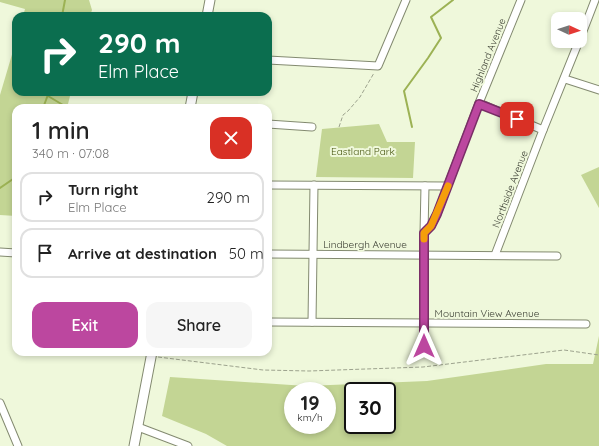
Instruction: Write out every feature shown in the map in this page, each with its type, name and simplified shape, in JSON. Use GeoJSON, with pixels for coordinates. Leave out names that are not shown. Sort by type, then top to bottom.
{"type":"FeatureCollection","features":[{"type":"Feature","properties":{"kind":"street"},"geometry":{"type":"LineString","coordinates":[[208,12],[210,0]]}},
{"type":"Feature","properties":{"kind":"street"},"geometry":{"type":"LineString","coordinates":[[272,60],[378,66],[406,0]]}},
{"type":"Feature","properties":{"kind":"street","name":"Highland Avenue"},"geometry":{"type":"LineString","coordinates":[[424,233],[431,226],[448,186],[521,0]]}},
{"type":"Feature","properties":{"kind":"street","name":"Northside Avenue"},"geometry":{"type":"LineString","coordinates":[[587,21],[595,0]]}},
{"type":"Feature","properties":{"kind":"street","name":"Northside Avenue"},"geometry":{"type":"LineString","coordinates":[[496,255],[543,130],[577,48]]}},
{"type":"Feature","properties":{"kind":"street"},"geometry":{"type":"LineString","coordinates":[[565,79],[599,90]]}},
{"type":"Feature","properties":{"kind":"street"},"geometry":{"type":"LineString","coordinates":[[479,104],[543,130]]}},
{"type":"Feature","properties":{"kind":"street"},"geometry":{"type":"LineString","coordinates":[[272,124],[312,127]]}},
{"type":"Feature","properties":{"kind":"street"},"geometry":{"type":"LineString","coordinates":[[272,185],[448,186]]}},
{"type":"Feature","properties":{"kind":"street"},"geometry":{"type":"LineString","coordinates":[[312,322],[314,185]]}},
{"type":"Feature","properties":{"kind":"street"},"geometry":{"type":"LineString","coordinates":[[424,346],[425,186]]}},
{"type":"Feature","properties":{"kind":"street"},"geometry":{"type":"LineString","coordinates":[[0,252],[12,253]]}},
{"type":"Feature","properties":{"kind":"street","name":"Lindbergh Avenue"},"geometry":{"type":"LineString","coordinates":[[272,254],[557,256]]}},
{"type":"Feature","properties":{"kind":"street","name":"Mountain View Avenue"},"geometry":{"type":"LineString","coordinates":[[272,322],[586,324]]}},
{"type":"Feature","properties":{"kind":"street"},"geometry":{"type":"LineString","coordinates":[[134,446],[153,356]]}},
{"type":"Feature","properties":{"kind":"street"},"geometry":{"type":"LineString","coordinates":[[0,403],[18,446]]}},
{"type":"Feature","properties":{"kind":"street"},"geometry":{"type":"LineString","coordinates":[[138,427],[188,446]]}},
{"type":"Feature","properties":{"kind":"path"},"geometry":{"type":"LineString","coordinates":[[339,127],[343,115],[360,97],[378,66]]}},
{"type":"Feature","properties":{"kind":"path"},"geometry":{"type":"LineString","coordinates":[[160,356],[263,370],[309,371],[423,367],[564,350],[599,355]]}},
{"type":"Feature","properties":{"kind":"green space"},"geometry":{"type":"Polygon","coordinates":[[[0,0],[89,0],[92,10],[91,12],[24,12],[25,9],[0,2],[0,0]]]}},
{"type":"Feature","properties":{"kind":"green space"},"geometry":{"type":"Polygon","coordinates":[[[12,54],[12,96],[70,96],[68,104],[12,104],[12,216],[0,215],[0,95],[12,54]]]}},
{"type":"Feature","properties":{"kind":"green space","name":"Eastland Park"},"geometry":{"type":"Polygon","coordinates":[[[379,124],[387,142],[415,142],[413,178],[316,177],[322,129],[379,124]]]}},
{"type":"Feature","properties":{"kind":"green space"},"geometry":{"type":"Polygon","coordinates":[[[599,167],[599,208],[581,175],[599,167]]]}},
{"type":"Feature","properties":{"kind":"green space"},"geometry":{"type":"Polygon","coordinates":[[[599,336],[599,446],[227,446],[206,434],[162,416],[170,377],[284,385],[284,434],[336,434],[336,385],[344,384],[344,434],[396,434],[396,382],[427,381],[546,364],[593,364],[599,336]]]}},
{"type":"Feature","properties":{"kind":"waterway"},"geometry":{"type":"LineString","coordinates":[[63,12],[65,0]]}},
{"type":"Feature","properties":{"kind":"waterway"},"geometry":{"type":"LineString","coordinates":[[412,127],[404,91],[441,38],[431,17],[453,0]]}},
{"type":"Feature","properties":{"kind":"waterway"},"geometry":{"type":"LineString","coordinates":[[48,96],[61,104]]}},
{"type":"Feature","properties":{"kind":"waterway"},"geometry":{"type":"LineString","coordinates":[[44,104],[48,96]]}},
{"type":"Feature","properties":{"kind":"waterway"},"geometry":{"type":"LineString","coordinates":[[0,188],[12,180]]}},
{"type":"Feature","properties":{"kind":"slow traffic"},"geometry":{"type":"LineString","coordinates":[[424,239],[424,233],[431,226],[448,186]]}},
{"type":"Feature","properties":{"kind":"route"},"geometry":{"type":"LineString","coordinates":[[424,346],[424,233],[431,226],[437,214],[479,104],[517,119]]}}]}
